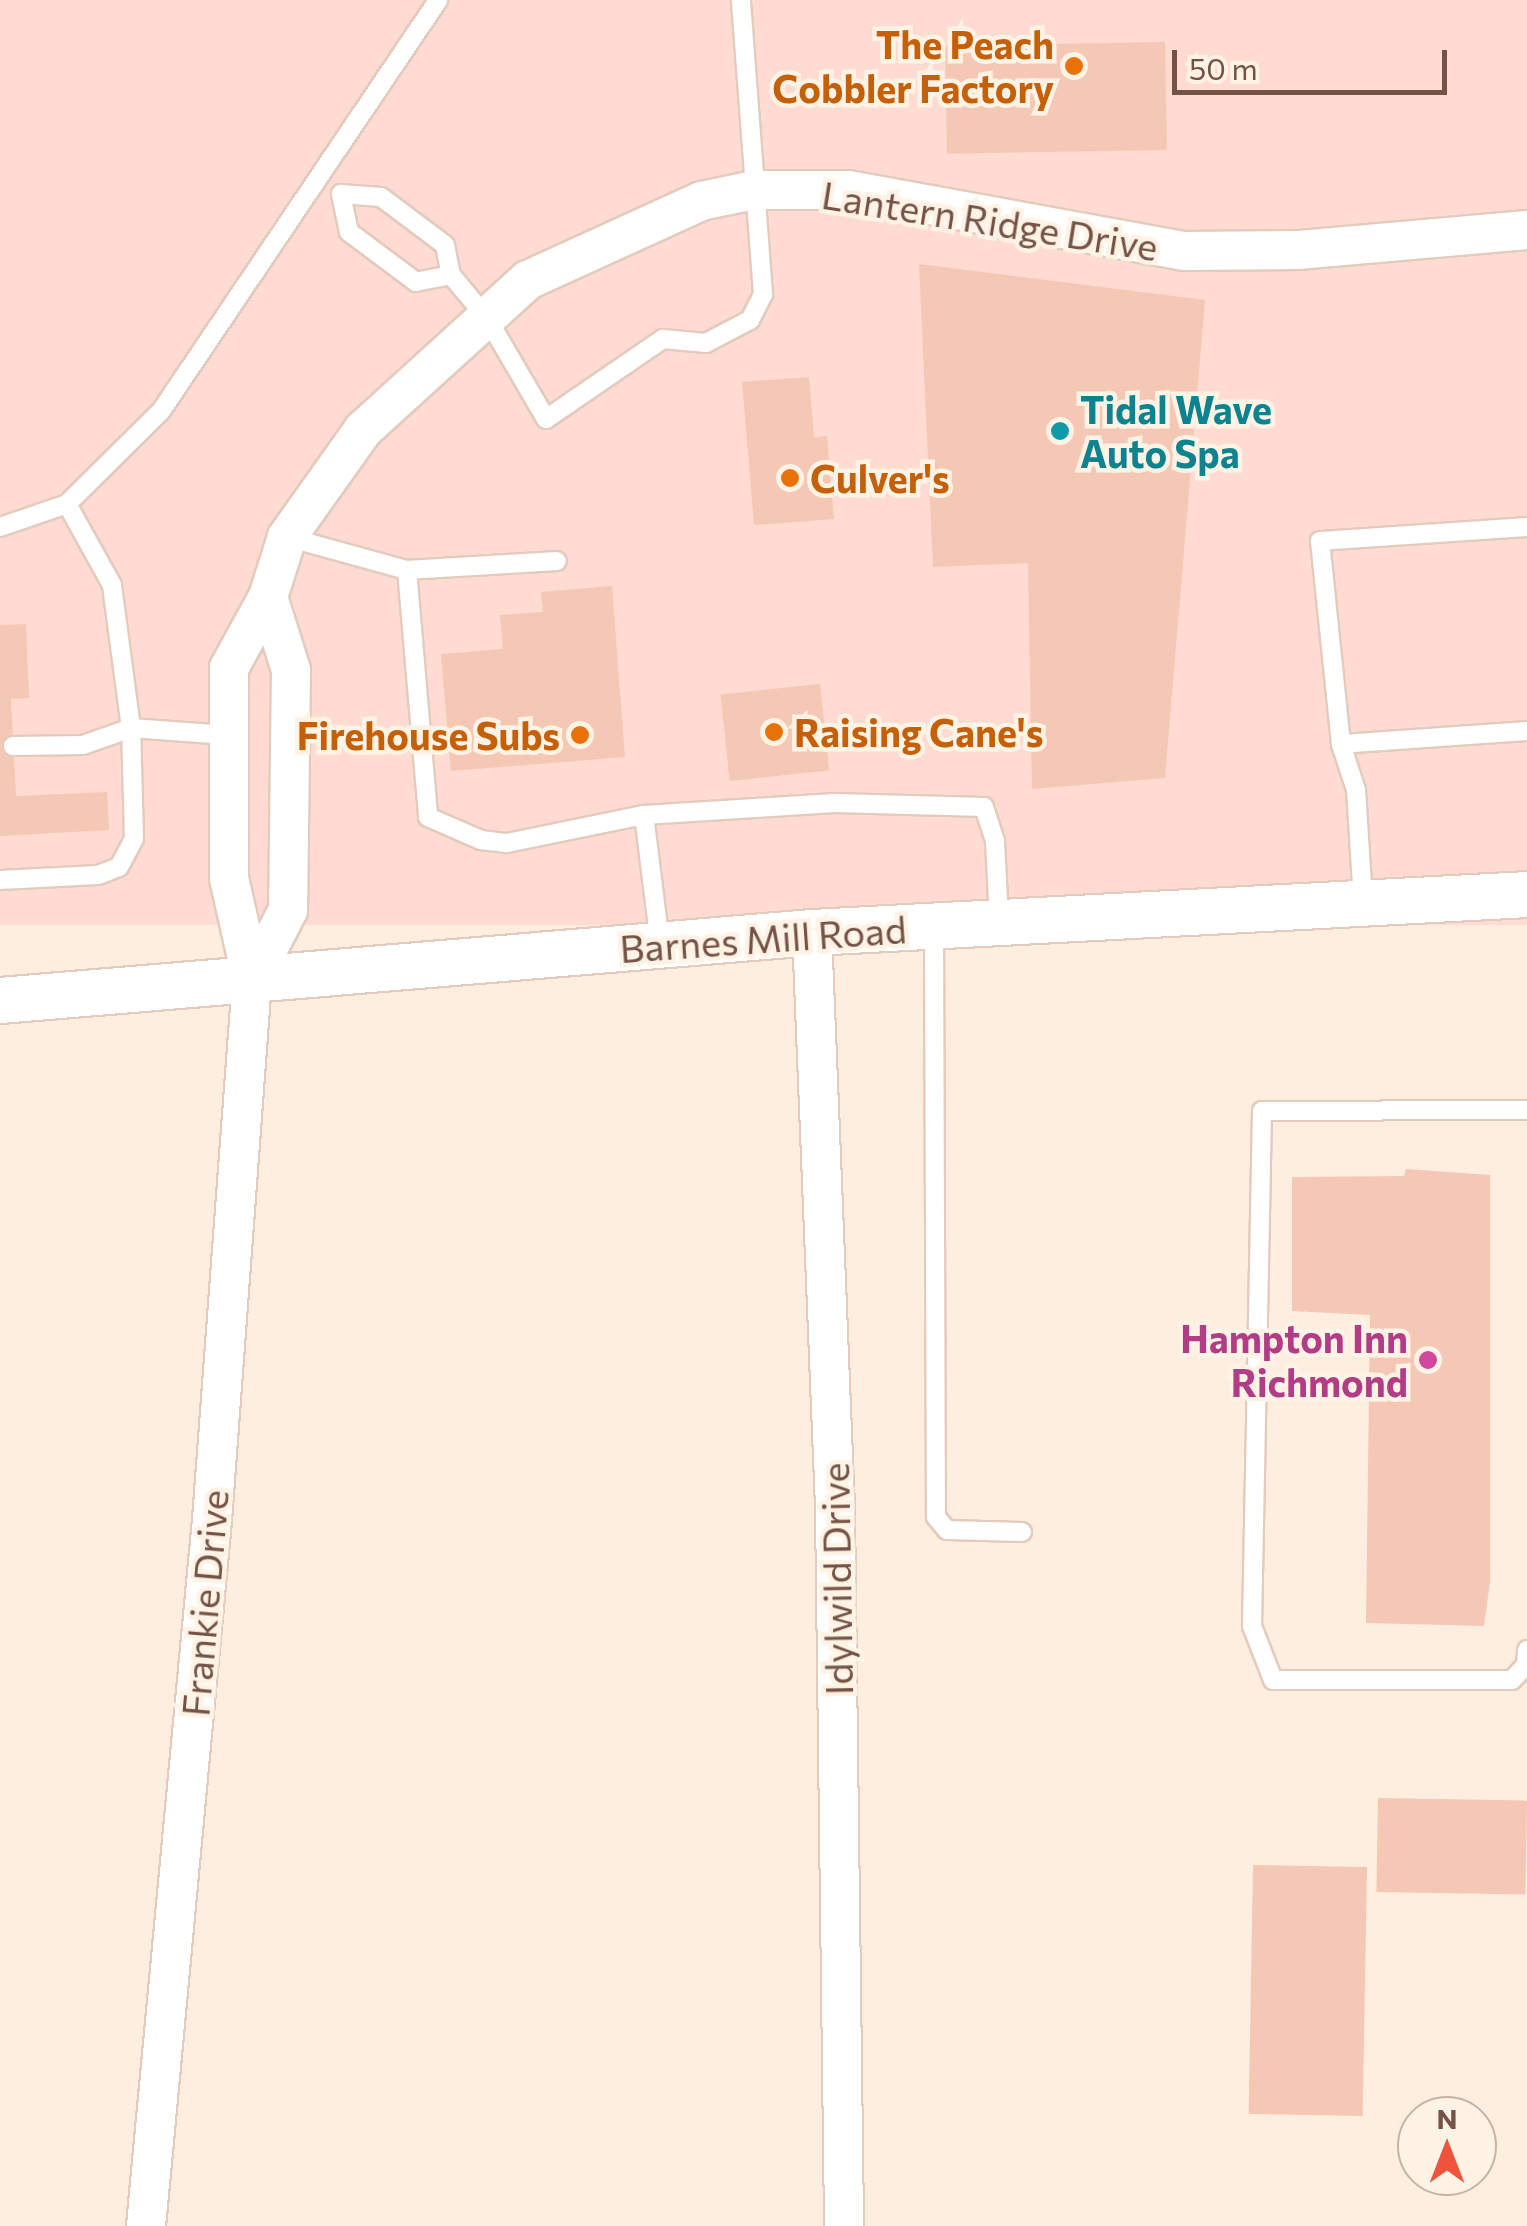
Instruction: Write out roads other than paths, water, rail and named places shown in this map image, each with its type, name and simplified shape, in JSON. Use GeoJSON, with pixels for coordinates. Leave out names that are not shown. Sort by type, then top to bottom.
{"type":"FeatureCollection","features":[{"type":"Feature","properties":{"kind":"street","name":"Lantern Ridge Drive"},"geometry":{"type":"LineString","coordinates":[[252,980],[229,878],[229,668],[268,597],[287,538],[363,430],[528,280],[701,200],[754,190],[848,190],[1184,251],[1299,250],[1527,230]]}},
{"type":"Feature","properties":{"kind":"street"},"geometry":{"type":"LineString","coordinates":[[252,980],[288,910],[291,670],[268,597]]}},
{"type":"Feature","properties":{"kind":"street","name":"Barnes Mill Road"},"geometry":{"type":"LineString","coordinates":[[0,1000],[660,948],[812,932],[1527,894]]}},
{"type":"Feature","properties":{"kind":"street","name":"Idylwild Drive"},"geometry":{"type":"LineString","coordinates":[[812,932],[835,1508],[844,2226]]}},
{"type":"Feature","properties":{"kind":"street","name":"Frankie Drive"},"geometry":{"type":"LineString","coordinates":[[146,2226],[212,1520],[252,980]]}},
{"type":"Feature","properties":{"kind":"lane"},"geometry":{"type":"LineString","coordinates":[[0,527],[67,504],[161,411],[438,0]]}},
{"type":"Feature","properties":{"kind":"lane"},"geometry":{"type":"LineString","coordinates":[[321,178],[341,194],[381,197],[445,245],[450,275],[486,318],[546,418],[662,339],[706,343],[750,320],[763,294],[741,0]]}},
{"type":"Feature","properties":{"kind":"lane"},"geometry":{"type":"LineString","coordinates":[[341,194],[349,232],[416,282],[450,275]]}},
{"type":"Feature","properties":{"kind":"lane"},"geometry":{"type":"LineString","coordinates":[[0,880],[98,875],[119,867],[134,839],[132,728],[112,584],[67,504]]}},
{"type":"Feature","properties":{"kind":"lane"},"geometry":{"type":"LineString","coordinates":[[1362,902],[1356,790],[1341,744],[1320,541],[1527,526]]}},
{"type":"Feature","properties":{"kind":"lane"},"geometry":{"type":"LineString","coordinates":[[287,538],[407,570],[556,561]]}},
{"type":"Feature","properties":{"kind":"lane"},"geometry":{"type":"LineString","coordinates":[[407,570],[428,817],[481,840],[508,843],[644,816],[835,803],[984,807],[995,840],[999,922]]}},
{"type":"Feature","properties":{"kind":"lane"},"geometry":{"type":"LineString","coordinates":[[13,746],[83,745],[132,728],[227,735]]}},
{"type":"Feature","properties":{"kind":"lane"},"geometry":{"type":"LineString","coordinates":[[1341,744],[1527,731]]}},
{"type":"Feature","properties":{"kind":"lane"},"geometry":{"type":"LineString","coordinates":[[644,816],[660,948]]}},
{"type":"Feature","properties":{"kind":"lane"},"geometry":{"type":"LineString","coordinates":[[934,925],[936,1517],[947,1530],[1022,1532]]}},
{"type":"Feature","properties":{"kind":"lane"},"geometry":{"type":"LineString","coordinates":[[1527,1110],[1262,1111],[1252,1626],[1273,1680],[1512,1680],[1526,1665],[1527,1650]]}},
{"type":"Feature","properties":{"kind":"place","name":"The Peach Cobbler Factory"},"geometry":{"type":"Point","coordinates":[1074,66]}},
{"type":"Feature","properties":{"kind":"place","name":"Tidal Wave Auto Spa"},"geometry":{"type":"Point","coordinates":[1060,431]}},
{"type":"Feature","properties":{"kind":"place","name":"Culver's"},"geometry":{"type":"Point","coordinates":[790,478]}},
{"type":"Feature","properties":{"kind":"place","name":"Raising Cane's"},"geometry":{"type":"Point","coordinates":[774,732]}},
{"type":"Feature","properties":{"kind":"place","name":"Firehouse Subs"},"geometry":{"type":"Point","coordinates":[580,735]}},
{"type":"Feature","properties":{"kind":"place","name":"Hampton Inn Richmond"},"geometry":{"type":"Point","coordinates":[1428,1360]}}]}
